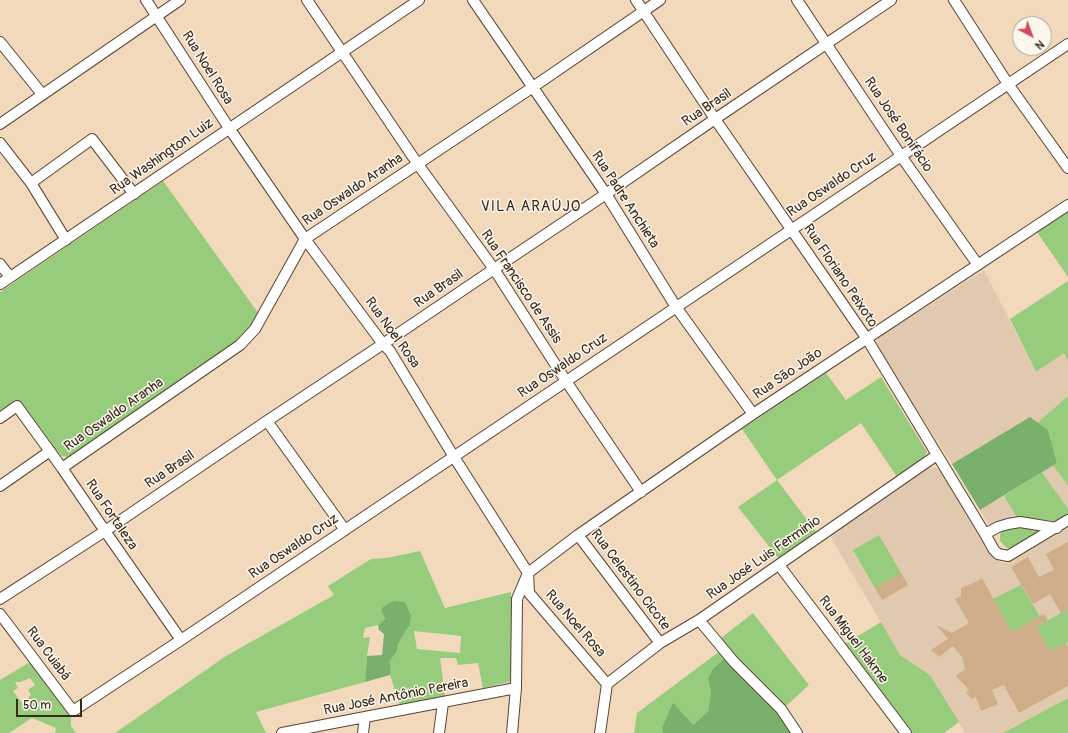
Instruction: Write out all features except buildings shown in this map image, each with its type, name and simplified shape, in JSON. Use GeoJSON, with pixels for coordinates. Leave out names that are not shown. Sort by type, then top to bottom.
{"type":"FeatureCollection","features":[{"type":"Feature","properties":{"kind":"street","name":"Rua Noel Rosa"},"geometry":{"type":"LineString","coordinates":[[146,0],[228,128],[305,239],[383,344],[390,351],[454,457],[528,573],[530,593],[607,684]]}},
{"type":"Feature","properties":{"kind":"street"},"geometry":{"type":"LineString","coordinates":[[0,124],[180,0]]}},
{"type":"Feature","properties":{"kind":"street","name":"Rua Francisco de Assis"},"geometry":{"type":"LineString","coordinates":[[307,0],[418,163],[494,268],[566,381],[641,492]]}},
{"type":"Feature","properties":{"kind":"street","name":"Rua Washington Luiz"},"geometry":{"type":"LineString","coordinates":[[0,284],[134,194],[228,128],[343,53],[419,0]]}},
{"type":"Feature","properties":{"kind":"street","name":"Rua Padre Anchieta"},"geometry":{"type":"LineString","coordinates":[[473,0],[606,194],[676,307],[753,414]]}},
{"type":"Feature","properties":{"kind":"street","name":"Rua Floriano Peixoto"},"geometry":{"type":"LineString","coordinates":[[636,0],[715,119],[867,339],[986,534],[994,550],[998,554],[1008,556],[1057,528]]}},
{"type":"Feature","properties":{"kind":"street","name":"Rua Oswaldo Aranha"},"geometry":{"type":"LineString","coordinates":[[62,468],[240,346],[255,329],[305,239],[533,87],[660,0]]}},
{"type":"Feature","properties":{"kind":"street","name":"Rua José Bonifácio"},"geometry":{"type":"LineString","coordinates":[[797,0],[901,156],[978,265]]}},
{"type":"Feature","properties":{"kind":"street","name":"Rua Brasil"},"geometry":{"type":"LineString","coordinates":[[0,599],[105,531],[606,194],[891,0]]}},
{"type":"Feature","properties":{"kind":"street"},"geometry":{"type":"LineString","coordinates":[[954,0],[1008,84],[1068,168]]}},
{"type":"Feature","properties":{"kind":"street"},"geometry":{"type":"LineString","coordinates":[[0,42],[42,94]]}},
{"type":"Feature","properties":{"kind":"street","name":"Rua Oswaldo Cruz"},"geometry":{"type":"LineString","coordinates":[[73,711],[1068,44]]}},
{"type":"Feature","properties":{"kind":"street"},"geometry":{"type":"LineString","coordinates":[[31,183],[92,139],[134,194]]}},
{"type":"Feature","properties":{"kind":"street"},"geometry":{"type":"LineString","coordinates":[[0,143],[31,183],[66,240]]}},
{"type":"Feature","properties":{"kind":"street","name":"Rua São João"},"geometry":{"type":"LineString","coordinates":[[528,573],[578,535],[753,414],[1068,205]]}},
{"type":"Feature","properties":{"kind":"street"},"geometry":{"type":"LineString","coordinates":[[0,264],[10,277]]}},
{"type":"Feature","properties":{"kind":"street","name":"Rua Fortaleza"},"geometry":{"type":"LineString","coordinates":[[0,418],[18,406],[181,640]]}},
{"type":"Feature","properties":{"kind":"street"},"geometry":{"type":"LineString","coordinates":[[267,421],[345,530]]}},
{"type":"Feature","properties":{"kind":"street"},"geometry":{"type":"LineString","coordinates":[[0,486],[50,451]]}},
{"type":"Feature","properties":{"kind":"street","name":"Rua José Luis Ferminio"},"geometry":{"type":"LineString","coordinates":[[607,684],[660,643],[699,620],[937,455]]}},
{"type":"Feature","properties":{"kind":"street"},"geometry":{"type":"LineString","coordinates":[[986,534],[1003,525],[1020,522],[1057,528],[1068,520]]}},
{"type":"Feature","properties":{"kind":"street","name":"Rua Celestino Cicote"},"geometry":{"type":"LineString","coordinates":[[578,535],[660,643]]}},
{"type":"Feature","properties":{"kind":"street","name":"Rua Miguel Hakme"},"geometry":{"type":"LineString","coordinates":[[779,565],[906,733]]}},
{"type":"Feature","properties":{"kind":"street"},"geometry":{"type":"LineString","coordinates":[[512,733],[516,688],[517,599],[528,573]]}},
{"type":"Feature","properties":{"kind":"street","name":"Rua Cuiabá"},"geometry":{"type":"LineString","coordinates":[[0,614],[73,711]]}},
{"type":"Feature","properties":{"kind":"street"},"geometry":{"type":"LineString","coordinates":[[699,620],[734,662],[781,709],[797,733]]}},
{"type":"Feature","properties":{"kind":"street"},"geometry":{"type":"LineString","coordinates":[[600,733],[607,684]]}},
{"type":"Feature","properties":{"kind":"street","name":"Rua José Antônio Pereira"},"geometry":{"type":"LineString","coordinates":[[282,733],[516,688]]}},
{"type":"Feature","properties":{"kind":"street"},"geometry":{"type":"LineString","coordinates":[[439,733],[443,703]]}},
{"type":"Feature","properties":{"kind":"street"},"geometry":{"type":"LineString","coordinates":[[363,733],[365,717]]}},
{"type":"Feature","properties":{"kind":"shaded area"},"geometry":{"type":"Polygon","coordinates":[[[984,270],[1036,372],[1064,353],[1068,361],[1068,396],[1037,423],[1029,418],[952,464],[876,346],[878,338],[984,270]]]}},
{"type":"Feature","properties":{"kind":"shaded area"},"geometry":{"type":"Polygon","coordinates":[[[1053,465],[1068,486],[1068,509],[1042,472],[1053,465]]]}},
{"type":"Feature","properties":{"kind":"shaded area"},"geometry":{"type":"Polygon","coordinates":[[[934,467],[940,470],[991,554],[1001,563],[1008,563],[1068,527],[1068,698],[1003,733],[965,733],[930,675],[900,655],[829,534],[928,468],[934,467]]]}},
{"type":"Feature","properties":{"kind":"shaded area"},"geometry":{"type":"Polygon","coordinates":[[[1004,496],[1017,518],[994,525],[988,523],[980,510],[1004,496]]]}},
{"type":"Feature","properties":{"kind":"green space"},"geometry":{"type":"Polygon","coordinates":[[[163,181],[259,314],[252,325],[237,342],[69,457],[61,456],[21,402],[15,400],[0,411],[0,292],[163,181]]]}},
{"type":"Feature","properties":{"kind":"green space"},"geometry":{"type":"Polygon","coordinates":[[[1068,211],[1068,277],[1037,232],[1068,211]]]}},
{"type":"Feature","properties":{"kind":"green space"},"geometry":{"type":"Polygon","coordinates":[[[1068,281],[1068,361],[1064,353],[1036,372],[1010,319],[1068,281]]]}},
{"type":"Feature","properties":{"kind":"green space"},"geometry":{"type":"Polygon","coordinates":[[[826,373],[846,400],[881,377],[927,452],[923,459],[897,477],[861,423],[777,480],[742,429],[826,373]]]}},
{"type":"Feature","properties":{"kind":"green space"},"geometry":{"type":"Polygon","coordinates":[[[1068,396],[1068,486],[1053,465],[1057,463],[1048,430],[1037,423],[1068,396]]]}},
{"type":"Feature","properties":{"kind":"green space"},"geometry":{"type":"Polygon","coordinates":[[[1030,417],[1048,430],[1057,463],[980,510],[952,464],[1030,417]]]}},
{"type":"Feature","properties":{"kind":"green space"},"geometry":{"type":"Polygon","coordinates":[[[1042,472],[1068,509],[1068,516],[1062,520],[1054,521],[1017,518],[1004,496],[1042,472]]]}},
{"type":"Feature","properties":{"kind":"green space"},"geometry":{"type":"Polygon","coordinates":[[[777,480],[817,533],[779,559],[738,507],[777,480]]]}},
{"type":"Feature","properties":{"kind":"green space"},"geometry":{"type":"Polygon","coordinates":[[[1025,525],[1044,530],[1012,548],[1007,548],[1000,541],[1000,534],[1002,531],[1010,527],[1025,525]]]}},
{"type":"Feature","properties":{"kind":"green space"},"geometry":{"type":"Polygon","coordinates":[[[879,535],[901,573],[875,588],[853,550],[879,535]]]}},
{"type":"Feature","properties":{"kind":"green space"},"geometry":{"type":"Polygon","coordinates":[[[420,551],[445,608],[511,592],[512,678],[509,682],[483,688],[478,663],[458,665],[456,658],[440,658],[445,696],[400,705],[390,675],[390,661],[397,651],[398,644],[409,626],[382,612],[385,619],[378,625],[365,628],[363,638],[370,637],[365,682],[256,712],[266,733],[115,733],[226,656],[334,595],[328,586],[371,559],[387,558],[420,551]],[[414,631],[417,649],[460,653],[461,636],[414,631]]]}},
{"type":"Feature","properties":{"kind":"green space"},"geometry":{"type":"Polygon","coordinates":[[[1021,585],[1040,617],[1012,632],[993,599],[1021,585]]]}},
{"type":"Feature","properties":{"kind":"green space"},"geometry":{"type":"Polygon","coordinates":[[[396,601],[405,602],[411,616],[409,626],[398,644],[397,651],[390,661],[390,675],[365,682],[367,656],[382,655],[384,634],[379,630],[378,625],[385,619],[382,608],[389,603],[396,601]]]}},
{"type":"Feature","properties":{"kind":"green space"},"geometry":{"type":"Polygon","coordinates":[[[1068,609],[1068,642],[1050,651],[1036,627],[1068,609]]]}},
{"type":"Feature","properties":{"kind":"green space"},"geometry":{"type":"Polygon","coordinates":[[[753,613],[809,685],[784,708],[736,659],[720,639],[753,613]]]}},
{"type":"Feature","properties":{"kind":"green space"},"geometry":{"type":"Polygon","coordinates":[[[881,622],[900,655],[930,675],[959,722],[944,733],[913,733],[845,644],[881,622]]]}},
{"type":"Feature","properties":{"kind":"green space"},"geometry":{"type":"Polygon","coordinates":[[[720,651],[726,657],[708,679],[711,692],[708,711],[693,725],[662,728],[663,733],[634,733],[637,713],[720,651]]]}},
{"type":"Feature","properties":{"kind":"green space"},"geometry":{"type":"Polygon","coordinates":[[[726,657],[779,711],[792,733],[663,733],[662,728],[673,703],[693,725],[708,711],[711,692],[708,679],[713,669],[726,657]]]}},
{"type":"Feature","properties":{"kind":"green space"},"geometry":{"type":"Polygon","coordinates":[[[30,662],[71,716],[71,726],[76,733],[55,733],[56,728],[32,718],[9,733],[0,733],[0,680],[30,662]],[[30,678],[21,682],[15,682],[18,688],[13,691],[22,703],[31,695],[28,690],[35,685],[30,678]]]}},
{"type":"Feature","properties":{"kind":"green space"},"geometry":{"type":"Polygon","coordinates":[[[1068,698],[1068,733],[1003,733],[1068,698]]]}},
{"type":"Feature","properties":{"kind":"district","name":"VILA ARAÚJO"},"geometry":{"type":"Point","coordinates":[531,207]}}]}
